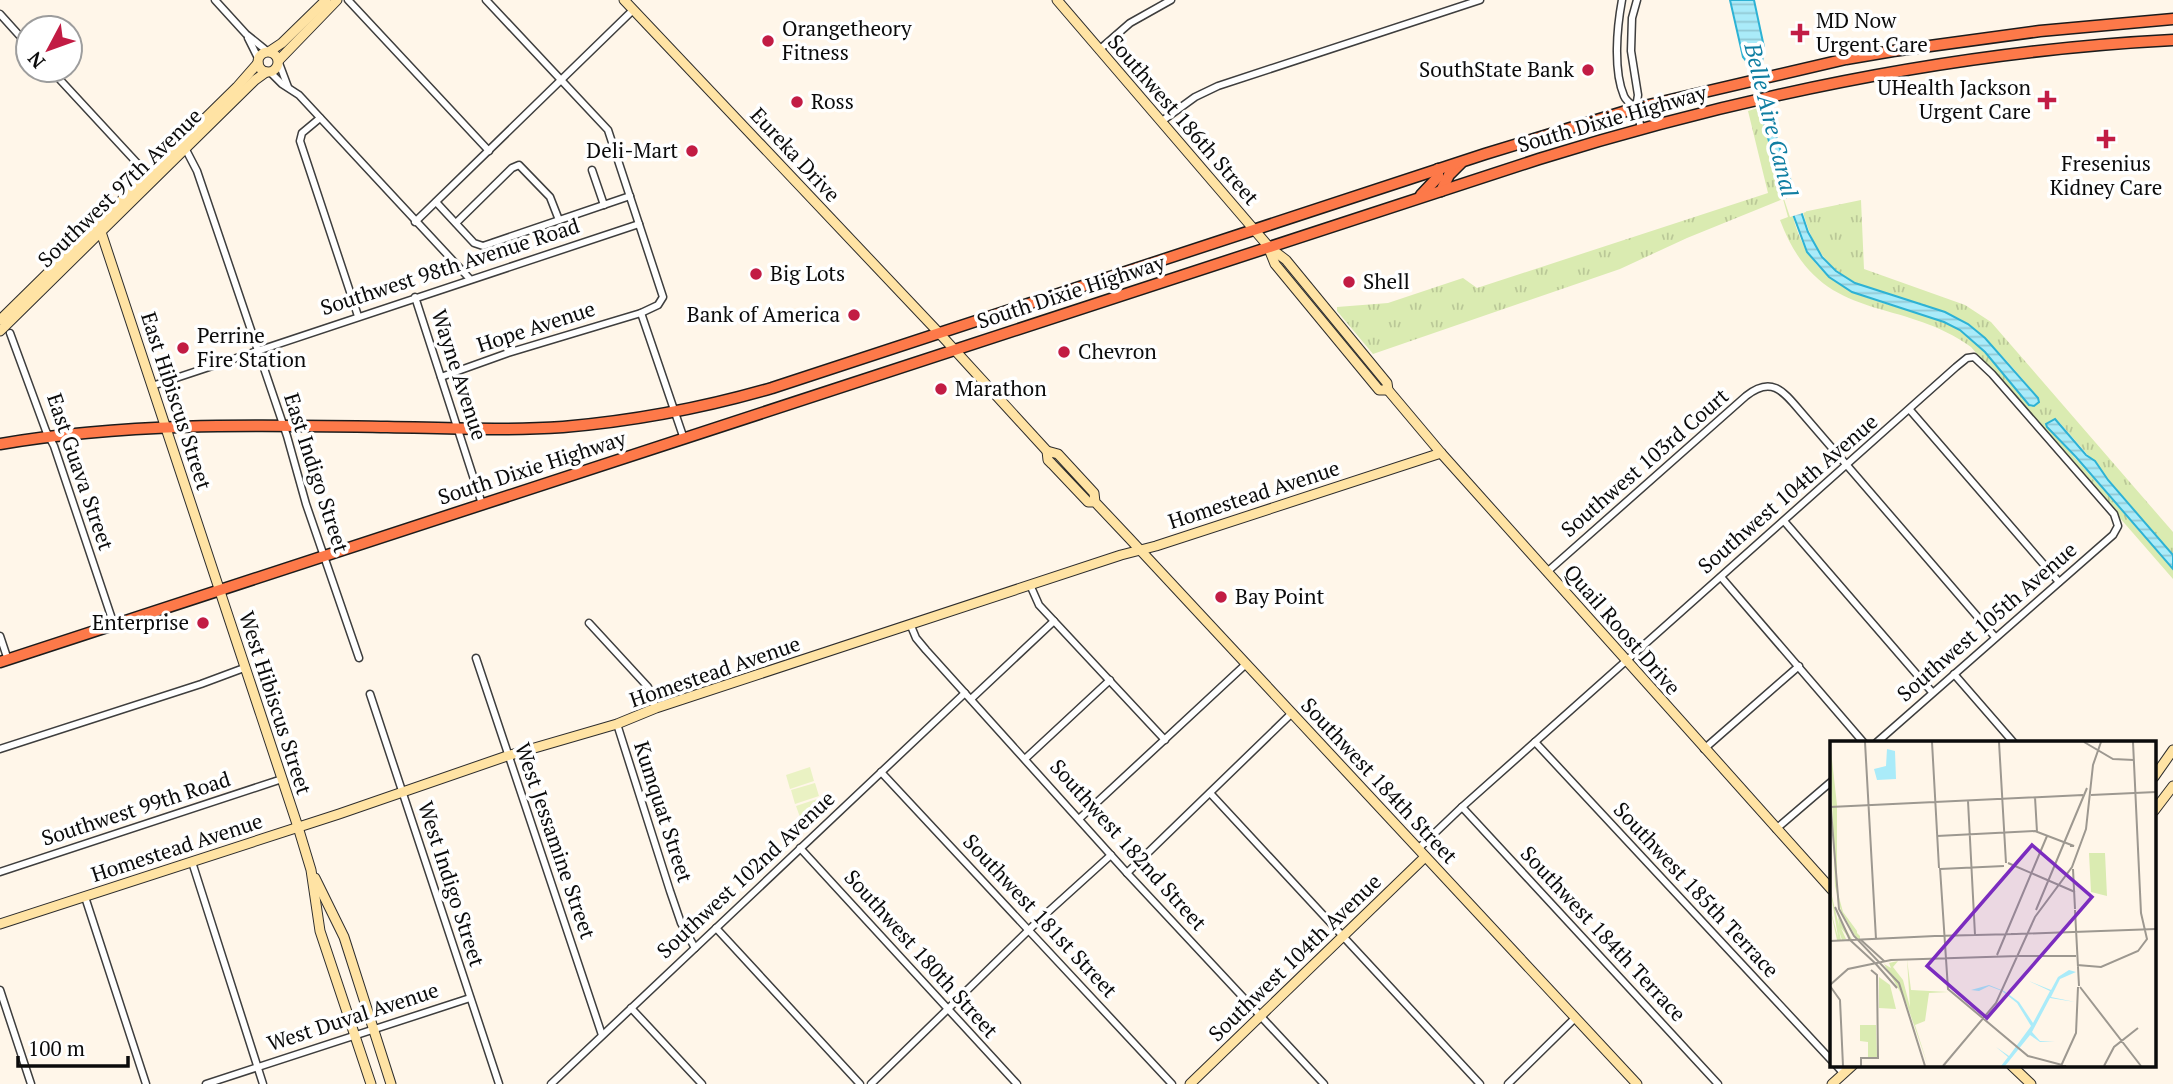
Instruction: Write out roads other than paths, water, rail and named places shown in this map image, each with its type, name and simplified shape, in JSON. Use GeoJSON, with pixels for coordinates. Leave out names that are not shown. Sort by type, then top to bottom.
{"type":"FeatureCollection","features":[{"type":"Feature","properties":{"kind":"highway","name":"South Dixie Highway"},"geometry":{"type":"LineString","coordinates":[[0,444],[111,430],[165,427],[562,427],[675,413],[739,398],[1438,169],[1636,108],[1846,59],[1977,39],[2173,19]]}},
{"type":"Feature","properties":{"kind":"highway"},"geometry":{"type":"LineString","coordinates":[[1977,39],[1979,59]]}},
{"type":"Feature","properties":{"kind":"highway","name":"South Dixie Highway"},"geometry":{"type":"LineString","coordinates":[[4,661],[1641,128],[1753,100],[1898,71],[2103,45],[2173,40]]}},
{"type":"Feature","properties":{"kind":"highway"},"geometry":{"type":"LineString","coordinates":[[1441,191],[1449,175],[1462,162]]}},
{"type":"Feature","properties":{"kind":"highway"},"geometry":{"type":"LineString","coordinates":[[1417,199],[1438,177],[1438,169]]}},
{"type":"Feature","properties":{"kind":"highway"},"geometry":{"type":"LineString","coordinates":[[1071,291],[1077,310]]}},
{"type":"Feature","properties":{"kind":"highway"},"geometry":{"type":"LineString","coordinates":[[739,398],[745,419]]}},
{"type":"Feature","properties":{"kind":"street"},"geometry":{"type":"LineString","coordinates":[[215,0],[246,34],[275,54],[288,87]]}},
{"type":"Feature","properties":{"kind":"street"},"geometry":{"type":"LineString","coordinates":[[258,60],[282,43],[326,0]]}},
{"type":"Feature","properties":{"kind":"street"},"geometry":{"type":"LineString","coordinates":[[268,72],[277,68],[279,61],[337,0]]}},
{"type":"Feature","properties":{"kind":"street"},"geometry":{"type":"LineString","coordinates":[[348,0],[489,151]]}},
{"type":"Feature","properties":{"kind":"street"},"geometry":{"type":"LineString","coordinates":[[486,0],[608,130],[663,297],[658,305],[641,313],[684,439]]}},
{"type":"Feature","properties":{"kind":"street","name":"Eureka Drive"},"geometry":{"type":"LineString","coordinates":[[624,0],[940,334]]}},
{"type":"Feature","properties":{"kind":"street","name":"Southwest 186th Street"},"geometry":{"type":"LineString","coordinates":[[1057,0],[1255,230]]}},
{"type":"Feature","properties":{"kind":"street"},"geometry":{"type":"LineString","coordinates":[[1099,50],[1130,23],[1171,0]]}},
{"type":"Feature","properties":{"kind":"street"},"geometry":{"type":"LineString","coordinates":[[1162,121],[1195,97],[1218,86],[1480,0]]}},
{"type":"Feature","properties":{"kind":"street"},"geometry":{"type":"LineString","coordinates":[[1622,0],[1618,42],[1619,70],[1625,99],[1636,108]]}},
{"type":"Feature","properties":{"kind":"street"},"geometry":{"type":"LineString","coordinates":[[1637,0],[1632,18],[1631,41],[1638,95],[1636,108],[1641,128]]}},
{"type":"Feature","properties":{"kind":"street"},"geometry":{"type":"LineString","coordinates":[[415,222],[634,10]]}},
{"type":"Feature","properties":{"kind":"street"},"geometry":{"type":"LineString","coordinates":[[0,14],[14,30]]}},
{"type":"Feature","properties":{"kind":"street"},"geometry":{"type":"LineString","coordinates":[[246,34],[258,60],[268,72],[299,95],[469,278]]}},
{"type":"Feature","properties":{"kind":"street","name":"Southwest 97th Avenue"},"geometry":{"type":"LineString","coordinates":[[0,320],[183,145],[250,75],[258,60]]}},
{"type":"Feature","properties":{"kind":"street","name":"Southwest 97th Avenue"},"geometry":{"type":"LineString","coordinates":[[183,145],[268,72]]}},
{"type":"Feature","properties":{"kind":"street"},"geometry":{"type":"LineString","coordinates":[[64,84],[151,177]]}},
{"type":"Feature","properties":{"kind":"street"},"geometry":{"type":"LineString","coordinates":[[320,118],[302,133],[300,141],[358,316]]}},
{"type":"Feature","properties":{"kind":"street","name":"East Indigo Street"},"geometry":{"type":"LineString","coordinates":[[183,145],[197,171],[359,658]]}},
{"type":"Feature","properties":{"kind":"street"},"geometry":{"type":"LineString","coordinates":[[456,223],[512,168],[519,165],[550,197],[559,220]]}},
{"type":"Feature","properties":{"kind":"street"},"geometry":{"type":"LineString","coordinates":[[592,170],[604,205]]}},
{"type":"Feature","properties":{"kind":"street"},"geometry":{"type":"LineString","coordinates":[[436,202],[474,243],[482,246],[630,196]]}},
{"type":"Feature","properties":{"kind":"street","name":"Southwest 98th Avenue Road"},"geometry":{"type":"LineString","coordinates":[[152,386],[469,278],[639,224]]}},
{"type":"Feature","properties":{"kind":"street","name":"Southwest 97th Avenue"},"geometry":{"type":"LineString","coordinates":[[0,331],[99,227]]}},
{"type":"Feature","properties":{"kind":"street","name":"East Hibiscus Street"},"geometry":{"type":"LineString","coordinates":[[99,227],[219,591]]}},
{"type":"Feature","properties":{"kind":"street","name":"Quail Roost Drive"},"geometry":{"type":"LineString","coordinates":[[1255,230],[1269,247],[1275,264],[1379,390],[1388,390],[1625,661],[1830,888]]}},
{"type":"Feature","properties":{"kind":"street","name":"Wayne Avenue"},"geometry":{"type":"LineString","coordinates":[[415,297],[482,504]]}},
{"type":"Feature","properties":{"kind":"street","name":"Hope Avenue"},"geometry":{"type":"LineString","coordinates":[[442,377],[509,353],[641,313]]}},
{"type":"Feature","properties":{"kind":"street","name":"East Guava Street"},"geometry":{"type":"LineString","coordinates":[[10,333],[50,437],[114,625]]}},
{"type":"Feature","properties":{"kind":"street","name":"Southwest 184th Street"},"geometry":{"type":"LineString","coordinates":[[940,334],[1047,451],[1058,454],[1094,493],[1095,502],[1140,551],[1637,1084]]}},
{"type":"Feature","properties":{"kind":"street","name":"Southwest 104th Avenue"},"geometry":{"type":"LineString","coordinates":[[1191,1084],[1342,937],[1461,807],[1965,360],[1974,357],[1992,374],[2114,514],[2118,527]]}},
{"type":"Feature","properties":{"kind":"street","name":"Southwest 103rd Court"},"geometry":{"type":"LineString","coordinates":[[1547,572],[1751,392],[1769,385],[1786,394],[1847,466]]}},
{"type":"Feature","properties":{"kind":"street"},"geometry":{"type":"LineString","coordinates":[[1910,410],[2059,582]]}},
{"type":"Feature","properties":{"kind":"street","name":"Homestead Avenue"},"geometry":{"type":"LineString","coordinates":[[0,925],[403,793],[507,756],[617,723],[656,708],[1441,453]]}},
{"type":"Feature","properties":{"kind":"street"},"geometry":{"type":"LineString","coordinates":[[1847,466],[1995,637]]}},
{"type":"Feature","properties":{"kind":"street"},"geometry":{"type":"LineString","coordinates":[[1784,521],[1932,692]]}},
{"type":"Feature","properties":{"kind":"street","name":"Southwest 105th Avenue"},"geometry":{"type":"LineString","coordinates":[[1878,741],[2113,535],[2118,527]]}},
{"type":"Feature","properties":{"kind":"street"},"geometry":{"type":"LineString","coordinates":[[1721,577],[1862,741]]}},
{"type":"Feature","properties":{"kind":"street"},"geometry":{"type":"LineString","coordinates":[[1031,586],[1038,603],[1165,740]]}},
{"type":"Feature","properties":{"kind":"street","name":"West Hibiscus Street"},"geometry":{"type":"LineString","coordinates":[[219,591],[298,827]]}},
{"type":"Feature","properties":{"kind":"street"},"geometry":{"type":"LineString","coordinates":[[971,699],[1054,621]]}},
{"type":"Feature","properties":{"kind":"street"},"geometry":{"type":"LineString","coordinates":[[589,623],[648,687],[656,708]]}},
{"type":"Feature","properties":{"kind":"street","name":"Southwest 182nd Street"},"geometry":{"type":"LineString","coordinates":[[911,626],[920,644],[1324,1084]]}},
{"type":"Feature","properties":{"kind":"street"},"geometry":{"type":"LineString","coordinates":[[0,636],[4,661]]}},
{"type":"Feature","properties":{"kind":"street","name":"West Jessamine Street"},"geometry":{"type":"LineString","coordinates":[[476,658],[602,1035]]}},
{"type":"Feature","properties":{"kind":"street"},"geometry":{"type":"LineString","coordinates":[[1079,819],[1246,664]]}},
{"type":"Feature","properties":{"kind":"street"},"geometry":{"type":"LineString","coordinates":[[1704,749],[1798,666]]}},
{"type":"Feature","properties":{"kind":"street"},"geometry":{"type":"LineString","coordinates":[[0,749],[244,668]]}},
{"type":"Feature","properties":{"kind":"street"},"geometry":{"type":"LineString","coordinates":[[1954,674],[2012,741]]}},
{"type":"Feature","properties":{"kind":"street"},"geometry":{"type":"LineString","coordinates":[[1026,758],[1110,680]]}},
{"type":"Feature","properties":{"kind":"street","name":"Southwest 102nd Avenue"},"geometry":{"type":"LineString","coordinates":[[551,1084],[965,693]]}},
{"type":"Feature","properties":{"kind":"street","name":"West Indigo Street"},"geometry":{"type":"LineString","coordinates":[[370,694],[499,1084]]}},
{"type":"Feature","properties":{"kind":"street"},"geometry":{"type":"LineString","coordinates":[[1128,873],[1292,713]]}},
{"type":"Feature","properties":{"kind":"street","name":"Kumquat Street"},"geometry":{"type":"LineString","coordinates":[[617,723],[681,923],[695,948]]}},
{"type":"Feature","properties":{"kind":"street","name":"Southwest 185th Terrace"},"geometry":{"type":"LineString","coordinates":[[1535,742],[1830,1059]]}},
{"type":"Feature","properties":{"kind":"street"},"geometry":{"type":"LineString","coordinates":[[2156,775],[2172,755]]}},
{"type":"Feature","properties":{"kind":"street","name":"Southwest 181st Street"},"geometry":{"type":"LineString","coordinates":[[881,772],[1172,1084]]}},
{"type":"Feature","properties":{"kind":"street","name":"Southwest 99th Road"},"geometry":{"type":"LineString","coordinates":[[0,872],[282,779]]}},
{"type":"Feature","properties":{"kind":"street"},"geometry":{"type":"LineString","coordinates":[[1776,829],[1830,783]]}},
{"type":"Feature","properties":{"kind":"street"},"geometry":{"type":"LineString","coordinates":[[2156,808],[2173,786]]}},
{"type":"Feature","properties":{"kind":"street"},"geometry":{"type":"LineString","coordinates":[[1210,793],[1480,1084]]}},
{"type":"Feature","properties":{"kind":"street","name":"Southwest 184th Terrace"},"geometry":{"type":"LineString","coordinates":[[1461,807],[1718,1084]]}},
{"type":"Feature","properties":{"kind":"street"},"geometry":{"type":"LineString","coordinates":[[298,827],[311,870],[320,931],[371,1084]]}},
{"type":"Feature","properties":{"kind":"street","name":"Southwest 180th Street"},"geometry":{"type":"LineString","coordinates":[[800,848],[1017,1084]]}},
{"type":"Feature","properties":{"kind":"street"},"geometry":{"type":"LineString","coordinates":[[871,1084],[1029,930],[1111,855]]}},
{"type":"Feature","properties":{"kind":"street"},"geometry":{"type":"LineString","coordinates":[[192,862],[263,1084]]}},
{"type":"Feature","properties":{"kind":"street"},"geometry":{"type":"LineString","coordinates":[[311,870],[344,937],[391,1084]]}},
{"type":"Feature","properties":{"kind":"street"},"geometry":{"type":"LineString","coordinates":[[85,897],[146,1084]]}},
{"type":"Feature","properties":{"kind":"street"},"geometry":{"type":"LineString","coordinates":[[716,928],[860,1084]]}},
{"type":"Feature","properties":{"kind":"street"},"geometry":{"type":"LineString","coordinates":[[0,990],[28,1083]]}},
{"type":"Feature","properties":{"kind":"street","name":"West Duval Avenue"},"geometry":{"type":"LineString","coordinates":[[206,1084],[470,998]]}},
{"type":"Feature","properties":{"kind":"street"},"geometry":{"type":"LineString","coordinates":[[631,1008],[702,1084]]}},
{"type":"Feature","properties":{"kind":"street"},"geometry":{"type":"LineString","coordinates":[[1508,1084],[1575,1018]]}},
{"type":"Feature","properties":{"kind":"street"},"geometry":{"type":"LineString","coordinates":[[1837,1066],[1844,1074]]}},
{"type":"Feature","properties":{"kind":"street"},"geometry":{"type":"LineString","coordinates":[[1832,1084],[1852,1066]]}},
{"type":"Feature","properties":{"kind":"street"},"geometry":{"type":"LineString","coordinates":[[2012,1066],[2031,1084]]}},
{"type":"Feature","properties":{"kind":"water","name":"Belle Aire Canal"},"geometry":{"type":"Polygon","coordinates":[[[1730,0],[1754,0],[1764,47],[1762,62],[1765,88],[1777,140],[1808,232],[1822,257],[1836,271],[1855,283],[1945,312],[1968,324],[1985,338],[2038,398],[2039,402],[2034,406],[2029,405],[1985,352],[1960,330],[1944,322],[1852,292],[1829,277],[1807,252],[1777,171],[1754,71],[1743,57],[1730,0]]]}},
{"type":"Feature","properties":{"kind":"water"},"geometry":{"type":"Polygon","coordinates":[[[2055,419],[2086,455],[2095,461],[2108,480],[2173,555],[2173,569],[2047,427],[2046,424],[2055,419]]]}},
{"type":"Feature","properties":{"kind":"place","name":"MD Now Urgent Care"},"geometry":{"type":"Point","coordinates":[1800,33]}},
{"type":"Feature","properties":{"kind":"place","name":"Orangetheory Fitness"},"geometry":{"type":"Point","coordinates":[768,41]}},
{"type":"Feature","properties":{"kind":"place","name":"SouthState Bank"},"geometry":{"type":"Point","coordinates":[1588,70]}},
{"type":"Feature","properties":{"kind":"place","name":"UHealth Jackson Urgent Care"},"geometry":{"type":"Point","coordinates":[2047,100]}},
{"type":"Feature","properties":{"kind":"place","name":"Ross"},"geometry":{"type":"Point","coordinates":[797,102]}},
{"type":"Feature","properties":{"kind":"place","name":"Fresenius Kidney Care"},"geometry":{"type":"Point","coordinates":[2106,139]}},
{"type":"Feature","properties":{"kind":"place","name":"Deli-Mart"},"geometry":{"type":"Point","coordinates":[692,151]}},
{"type":"Feature","properties":{"kind":"place","name":"Big Lots"},"geometry":{"type":"Point","coordinates":[756,274]}},
{"type":"Feature","properties":{"kind":"place","name":"Shell"},"geometry":{"type":"Point","coordinates":[1349,282]}},
{"type":"Feature","properties":{"kind":"place","name":"Bank of America"},"geometry":{"type":"Point","coordinates":[854,315]}},
{"type":"Feature","properties":{"kind":"place","name":"Perrine Fire Station"},"geometry":{"type":"Point","coordinates":[183,348]}},
{"type":"Feature","properties":{"kind":"place","name":"Chevron"},"geometry":{"type":"Point","coordinates":[1064,352]}},
{"type":"Feature","properties":{"kind":"place","name":"Marathon"},"geometry":{"type":"Point","coordinates":[941,389]}},
{"type":"Feature","properties":{"kind":"place","name":"Bay Point"},"geometry":{"type":"Point","coordinates":[1221,597]}},
{"type":"Feature","properties":{"kind":"place","name":"Enterprise"},"geometry":{"type":"Point","coordinates":[203,623]}}]}
